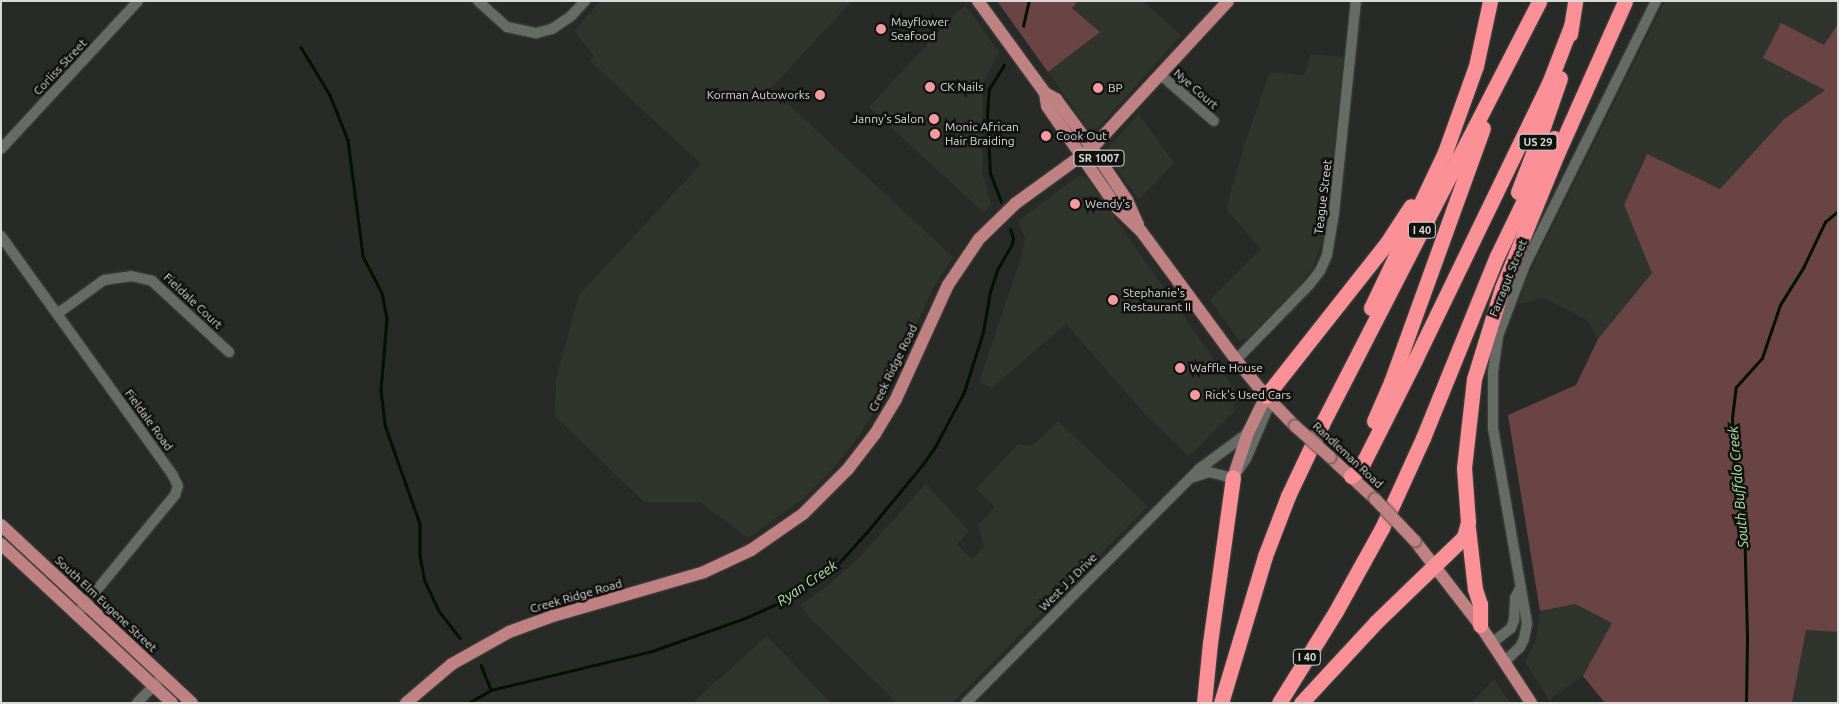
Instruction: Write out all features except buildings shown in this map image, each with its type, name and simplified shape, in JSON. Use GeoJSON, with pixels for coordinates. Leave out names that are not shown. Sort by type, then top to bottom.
{"type":"FeatureCollection","features":[{"type":"Feature","properties":{"kind":"highway"},"geometry":{"type":"LineString","coordinates":[[1322,424],[1328,396],[1445,152],[1476,66],[1490,1]]}},
{"type":"Feature","properties":{"kind":"highway","name":"I 40"},"geometry":{"type":"LineString","coordinates":[[1222,703],[1265,556],[1288,496],[1322,424],[1509,56],[1539,1]]}},
{"type":"Feature","properties":{"kind":"highway","name":"US 29"},"geometry":{"type":"LineString","coordinates":[[1497,256],[1509,213],[1555,95],[1569,46],[1575,1]]}},
{"type":"Feature","properties":{"kind":"highway"},"geometry":{"type":"LineString","coordinates":[[1480,625],[1480,604],[1475,590],[1469,550],[1464,468],[1474,379],[1502,288],[1557,154],[1624,1]]}},
{"type":"Feature","properties":{"kind":"highway","name":"I 40"},"geometry":{"type":"LineString","coordinates":[[1279,703],[1336,611],[1382,528],[1423,438],[1497,256],[1575,95],[1624,1]]}},
{"type":"Feature","properties":{"kind":"highway"},"geometry":{"type":"LineString","coordinates":[[1351,476],[1360,469],[1416,360],[1549,83],[1571,26]]}},
{"type":"Feature","properties":{"kind":"highway"},"geometry":{"type":"LineString","coordinates":[[1351,476],[1353,464],[1391,382],[1466,171],[1522,35]]}},
{"type":"Feature","properties":{"kind":"highway"},"geometry":{"type":"LineString","coordinates":[[1269,399],[1386,244],[1445,152]]}},
{"type":"Feature","properties":{"kind":"highway"},"geometry":{"type":"LineString","coordinates":[[1204,703],[1212,623],[1233,478]]}},
{"type":"Feature","properties":{"kind":"highway"},"geometry":{"type":"LineString","coordinates":[[1301,703],[1376,622],[1459,544],[1464,537],[1468,522]]}},
{"type":"Feature","properties":{"kind":"main road","name":"Randleman Road"},"geometry":{"type":"LineString","coordinates":[[978,1],[1045,93],[1056,99],[1087,152],[1127,200],[1141,231],[1236,360],[1295,426],[1351,476],[1415,541],[1480,625],[1531,703]]}},
{"type":"Feature","properties":{"kind":"main road","name":"Creek Ridge Road"},"geometry":{"type":"LineString","coordinates":[[406,703],[452,664],[509,632],[553,616],[704,572],[751,550],[803,514],[848,469],[874,434],[896,399],[948,285],[971,248],[1016,203],[1087,152],[1228,1]]}},
{"type":"Feature","properties":{"kind":"main road","name":"West J J Drive"},"geometry":{"type":"LineString","coordinates":[[1233,478],[1248,433],[1269,399]]}},
{"type":"Feature","properties":{"kind":"main road","name":"South Elm Eugene Street"},"geometry":{"type":"LineString","coordinates":[[2,525],[192,703]]}},
{"type":"Feature","properties":{"kind":"main road"},"geometry":{"type":"LineString","coordinates":[[1,544],[172,703]]}},
{"type":"Feature","properties":{"kind":"street","name":"Corliss Street"},"geometry":{"type":"LineString","coordinates":[[1,149],[138,1]]}},
{"type":"Feature","properties":{"kind":"street"},"geometry":{"type":"LineString","coordinates":[[478,1],[507,27],[536,33],[552,29],[571,16],[585,1]]}},
{"type":"Feature","properties":{"kind":"street","name":"Teague Street"},"geometry":{"type":"LineString","coordinates":[[1236,360],[1309,285],[1320,271],[1328,255],[1356,1]]}},
{"type":"Feature","properties":{"kind":"street","name":"Farragut Street"},"geometry":{"type":"LineString","coordinates":[[1504,662],[1520,646],[1527,623],[1493,428],[1493,372],[1498,336],[1525,265],[1656,1]]}},
{"type":"Feature","properties":{"kind":"street","name":"Nye Court"},"geometry":{"type":"LineString","coordinates":[[1161,74],[1214,121]]}},
{"type":"Feature","properties":{"kind":"street","name":"Fieldale Road"},"geometry":{"type":"LineString","coordinates":[[1,236],[172,474],[178,486],[175,495],[76,615]]}},
{"type":"Feature","properties":{"kind":"street","name":"Fieldale Court"},"geometry":{"type":"LineString","coordinates":[[57,314],[104,280],[131,276],[152,281],[228,352]]}},
{"type":"Feature","properties":{"kind":"street"},"geometry":{"type":"LineString","coordinates":[[1233,478],[1246,459],[1269,399]]}},
{"type":"Feature","properties":{"kind":"street","name":"West J J Drive"},"geometry":{"type":"LineString","coordinates":[[966,703],[1204,465],[1248,433]]}},
{"type":"Feature","properties":{"kind":"street","name":"West J J Drive"},"geometry":{"type":"LineString","coordinates":[[1189,480],[1206,472],[1233,478]]}},
{"type":"Feature","properties":{"kind":"street","name":"Farragut Street"},"geometry":{"type":"LineString","coordinates":[[1492,643],[1511,628],[1514,620],[1515,598],[1520,588]]}},
{"type":"Feature","properties":{"kind":"street"},"geometry":{"type":"LineString","coordinates":[[137,703],[163,676]]}},
{"type":"Feature","properties":{"kind":"shaded area"},"geometry":{"type":"Polygon","coordinates":[[[600,1],[852,1],[771,88],[953,257],[933,288],[883,397],[859,436],[833,469],[804,498],[748,538],[700,502],[644,502],[555,416],[556,379],[579,295],[701,164],[590,61],[594,56],[574,31],[600,1]]]}},
{"type":"Feature","properties":{"kind":"shaded area"},"geometry":{"type":"Polygon","coordinates":[[[997,1],[1078,1],[1072,8],[1100,32],[1048,72],[997,1]]]}},
{"type":"Feature","properties":{"kind":"shaded area"},"geometry":{"type":"Polygon","coordinates":[[[1078,1],[1143,1],[1181,35],[1098,128],[1092,130],[1088,128],[1048,72],[1100,32],[1072,8],[1078,1]]]}},
{"type":"Feature","properties":{"kind":"shaded area"},"geometry":{"type":"Polygon","coordinates":[[[1665,1],[1838,1],[1838,24],[1824,46],[1826,90],[1784,119],[1720,189],[1646,155],[1624,205],[1652,273],[1598,339],[1588,321],[1544,298],[1518,304],[1526,280],[1665,1]]]}},
{"type":"Feature","properties":{"kind":"shaded area"},"geometry":{"type":"Polygon","coordinates":[[[966,6],[999,52],[982,86],[982,172],[991,204],[984,213],[869,107],[959,10],[966,6]]]}},
{"type":"Feature","properties":{"kind":"shaded area"},"geometry":{"type":"Polygon","coordinates":[[[1781,23],[1824,45],[1838,24],[1838,632],[1806,630],[1792,703],[1605,703],[1583,676],[1612,623],[1575,604],[1540,611],[1508,415],[1576,385],[1598,339],[1652,273],[1624,205],[1647,154],[1720,189],[1784,119],[1825,90],[1763,58],[1781,23]]]}},
{"type":"Feature","properties":{"kind":"shaded area"},"geometry":{"type":"Polygon","coordinates":[[[1311,54],[1343,57],[1325,235],[1313,267],[1299,286],[1248,338],[1239,340],[1210,300],[1261,249],[1226,209],[1245,142],[1270,72],[1304,75],[1311,54]]]}},
{"type":"Feature","properties":{"kind":"shaded area"},"geometry":{"type":"Polygon","coordinates":[[[1139,114],[1174,163],[1139,200],[1107,155],[1108,148],[1139,114]]]}},
{"type":"Feature","properties":{"kind":"shaded area"},"geometry":{"type":"Polygon","coordinates":[[[1077,177],[1087,178],[1234,388],[1234,412],[1189,456],[1144,413],[1066,324],[992,388],[979,382],[1022,255],[1025,238],[1018,221],[1077,177]]]}},
{"type":"Feature","properties":{"kind":"shaded area"},"geometry":{"type":"Polygon","coordinates":[[[1058,421],[1148,506],[952,703],[897,703],[809,617],[800,605],[826,587],[855,562],[926,484],[969,531],[957,545],[972,559],[984,547],[978,525],[995,507],[976,489],[1018,444],[1032,446],[1058,421]]]}},
{"type":"Feature","properties":{"kind":"shaded area"},"geometry":{"type":"Polygon","coordinates":[[[1575,604],[1612,623],[1583,676],[1549,700],[1525,662],[1536,640],[1540,611],[1575,604]]]}},
{"type":"Feature","properties":{"kind":"shaded area"},"geometry":{"type":"Polygon","coordinates":[[[1806,629],[1838,632],[1838,703],[1792,703],[1806,629]]]}},
{"type":"Feature","properties":{"kind":"shaded area"},"geometry":{"type":"Polygon","coordinates":[[[767,636],[831,703],[692,703],[767,636]]]}},
{"type":"Feature","properties":{"kind":"shaded area"},"geometry":{"type":"Polygon","coordinates":[[[1494,679],[1510,703],[1471,703],[1494,679]]]}},
{"type":"Feature","properties":{"kind":"waterway","name":"Ryan Creek"},"geometry":{"type":"LineString","coordinates":[[1023,26],[1029,1]]}},
{"type":"Feature","properties":{"kind":"waterway"},"geometry":{"type":"LineString","coordinates":[[301,47],[330,95],[348,140],[363,256],[382,293],[387,319],[381,390],[385,425],[420,524],[420,556],[425,581],[439,611],[460,638]]}},
{"type":"Feature","properties":{"kind":"waterway","name":"Ryan Creek"},"geometry":{"type":"LineString","coordinates":[[1001,202],[990,174],[987,115],[989,89],[1004,65]]}},
{"type":"Feature","properties":{"kind":"waterway","name":"South Buffalo Creek"},"geometry":{"type":"LineString","coordinates":[[1746,703],[1747,636],[1744,521],[1734,472],[1732,418],[1736,387],[1762,358],[1780,305],[1803,268],[1825,222],[1838,211]]}},
{"type":"Feature","properties":{"kind":"waterway","name":"Ryan Creek"},"geometry":{"type":"LineString","coordinates":[[468,703],[491,690],[652,651],[743,619],[788,599],[836,566],[867,532],[923,464],[935,447],[964,392],[983,332],[990,292],[997,270],[1012,244],[1013,238],[1010,229]]}},
{"type":"Feature","properties":{"kind":"waterway"},"geometry":{"type":"LineString","coordinates":[[481,665],[491,690]]}},
{"type":"Feature","properties":{"kind":"place","name":"Mayflower Seafood"},"geometry":{"type":"Point","coordinates":[881,29]}},
{"type":"Feature","properties":{"kind":"place","name":"CK Nails"},"geometry":{"type":"Point","coordinates":[930,87]}},
{"type":"Feature","properties":{"kind":"place","name":"BP"},"geometry":{"type":"Point","coordinates":[1098,88]}},
{"type":"Feature","properties":{"kind":"place","name":"Korman Autoworks"},"geometry":{"type":"Point","coordinates":[820,95]}},
{"type":"Feature","properties":{"kind":"place","name":"Janny's Salon"},"geometry":{"type":"Point","coordinates":[934,119]}},
{"type":"Feature","properties":{"kind":"place","name":"Monic African Hair Braiding"},"geometry":{"type":"Point","coordinates":[935,134]}},
{"type":"Feature","properties":{"kind":"place","name":"Cook Out"},"geometry":{"type":"Point","coordinates":[1046,136]}},
{"type":"Feature","properties":{"kind":"place","name":"Wendy's"},"geometry":{"type":"Point","coordinates":[1075,204]}},
{"type":"Feature","properties":{"kind":"place","name":"Stephanie's Restaurant II"},"geometry":{"type":"Point","coordinates":[1113,300]}},
{"type":"Feature","properties":{"kind":"place","name":"Waffle House"},"geometry":{"type":"Point","coordinates":[1180,368]}},
{"type":"Feature","properties":{"kind":"place","name":"Rick's Used Cars"},"geometry":{"type":"Point","coordinates":[1195,395]}}]}
